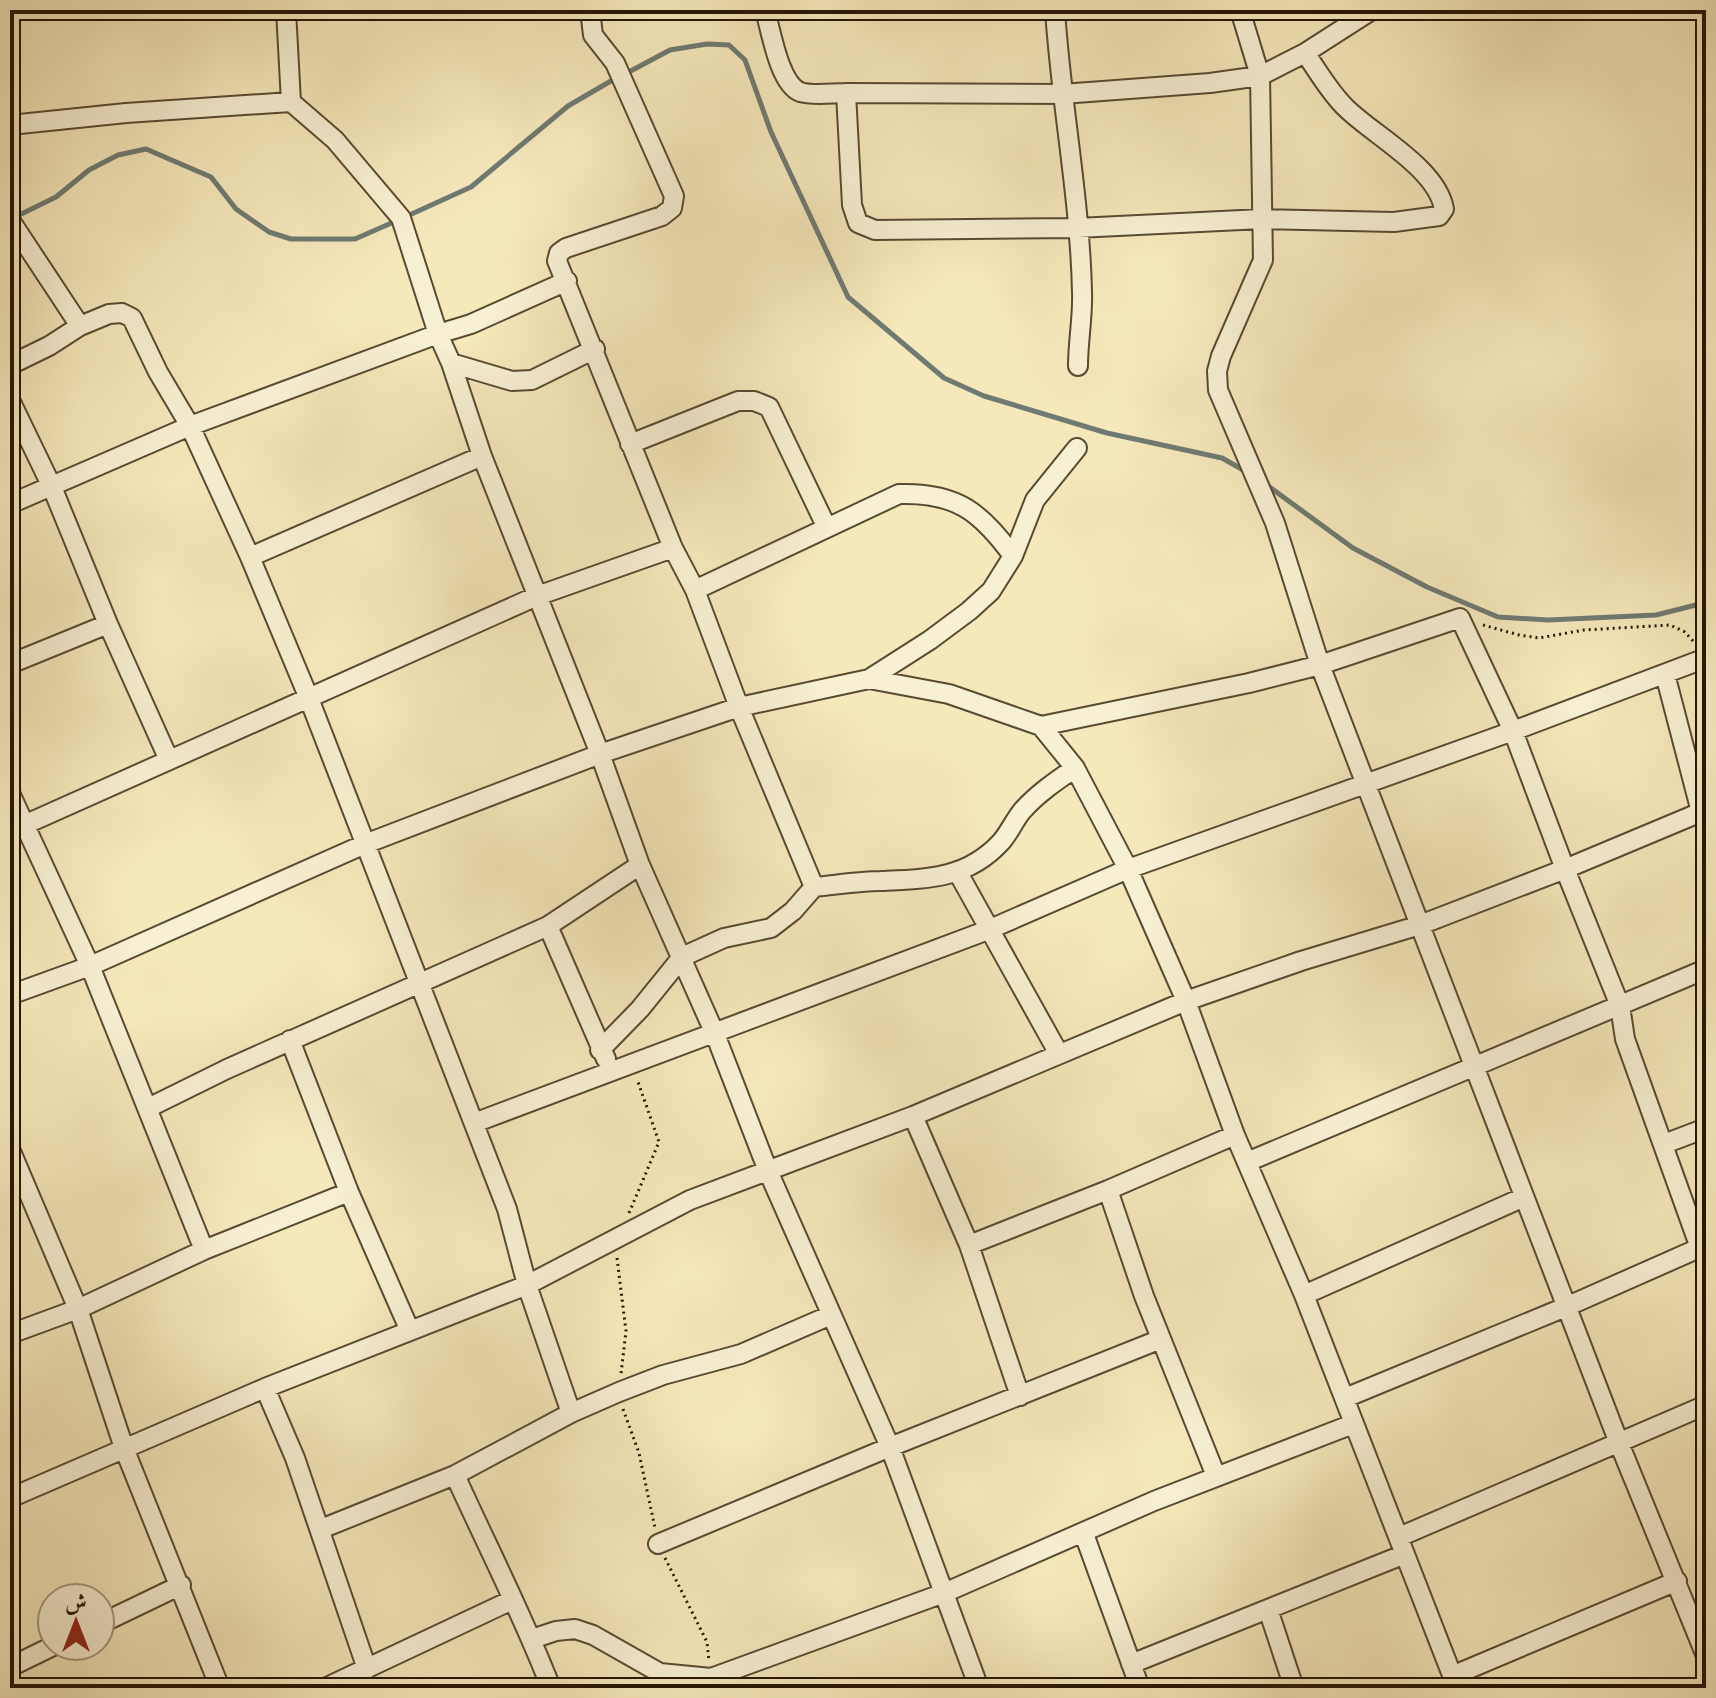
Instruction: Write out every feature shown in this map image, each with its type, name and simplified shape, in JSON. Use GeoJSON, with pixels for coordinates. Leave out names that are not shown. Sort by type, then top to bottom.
{"type":"FeatureCollection","features":[{"type":"Feature","properties":{"kind":"street"},"geometry":{"type":"LineString","coordinates":[[286,10],[291,102]]}},
{"type":"Feature","properties":{"kind":"street"},"geometry":{"type":"LineString","coordinates":[[590,10],[593,35],[615,63],[674,196],[672,208],[662,216],[566,248],[559,253],[557,261],[673,548],[695,590],[739,707],[814,887]]}},
{"type":"Feature","properties":{"kind":"street"},"geometry":{"type":"LineString","coordinates":[[765,10],[782,71],[794,88],[803,93],[1062,94],[1210,83],[1260,76],[1305,53],[1372,10]]}},
{"type":"Feature","properties":{"kind":"street"},"geometry":{"type":"LineString","coordinates":[[1055,10],[1075,191],[1082,295],[1078,366]]}},
{"type":"Feature","properties":{"kind":"street"},"geometry":{"type":"LineString","coordinates":[[1240,10],[1260,76],[1263,260],[1221,356],[1217,371],[1218,390],[1275,523],[1320,665],[1619,1443],[1706,1656]]}},
{"type":"Feature","properties":{"kind":"street"},"geometry":{"type":"LineString","coordinates":[[846,93],[852,205],[858,223],[875,230],[1077,228],[1262,219],[1394,222],[1439,216],[1444,209],[1443,201],[1424,175],[1345,107],[1305,53]]}},
{"type":"Feature","properties":{"kind":"street"},"geometry":{"type":"LineString","coordinates":[[10,125],[126,113],[291,102],[335,140],[401,218],[482,456],[600,754],[640,865],[715,1034],[768,1171],[890,1447],[979,1688]]}},
{"type":"Feature","properties":{"kind":"street"},"geometry":{"type":"LineString","coordinates":[[10,220],[80,326]]}},
{"type":"Feature","properties":{"kind":"street"},"geometry":{"type":"LineString","coordinates":[[10,504],[190,426],[471,324],[567,281]]}},
{"type":"Feature","properties":{"kind":"street"},"geometry":{"type":"LineString","coordinates":[[10,365],[80,326],[109,314],[122,313],[132,318],[158,372],[190,426],[250,557],[308,696],[474,1123],[507,1209],[527,1285],[571,1413]]}},
{"type":"Feature","properties":{"kind":"street"},"geometry":{"type":"LineString","coordinates":[[451,363],[512,381],[532,380],[595,349]]}},
{"type":"Feature","properties":{"kind":"street"},"geometry":{"type":"LineString","coordinates":[[10,400],[52,487],[108,624],[169,760]]}},
{"type":"Feature","properties":{"kind":"street"},"geometry":{"type":"LineString","coordinates":[[630,444],[738,401],[754,401],[769,407],[827,528]]}},
{"type":"Feature","properties":{"kind":"street"},"geometry":{"type":"LineString","coordinates":[[10,995],[90,966],[365,844],[600,754],[739,707],[869,679],[969,611],[991,591],[1013,556],[1035,500],[1077,448]]}},
{"type":"Feature","properties":{"kind":"street"},"geometry":{"type":"LineString","coordinates":[[250,557],[482,456]]}},
{"type":"Feature","properties":{"kind":"street"},"geometry":{"type":"LineString","coordinates":[[695,590],[899,494],[922,493],[975,512],[1013,556]]}},
{"type":"Feature","properties":{"kind":"street"},"geometry":{"type":"LineString","coordinates":[[24,825],[537,596],[673,548]]}},
{"type":"Feature","properties":{"kind":"street"},"geometry":{"type":"LineString","coordinates":[[869,679],[949,694],[1041,726],[1185,698],[1320,665],[1460,618],[1513,731],[1620,1006],[1625,1039],[1703,1246],[1568,1306],[1345,1398]]}},
{"type":"Feature","properties":{"kind":"street"},"geometry":{"type":"LineString","coordinates":[[10,664],[108,624]]}},
{"type":"Feature","properties":{"kind":"street"},"geometry":{"type":"LineString","coordinates":[[474,1123],[988,930],[1128,869],[1705,659]]}},
{"type":"Feature","properties":{"kind":"street"},"geometry":{"type":"LineString","coordinates":[[10,1498],[265,1388],[527,1285],[690,1200],[913,1116],[1186,1001],[1301,961],[1420,925],[1704,811],[1665,674]]}},
{"type":"Feature","properties":{"kind":"street"},"geometry":{"type":"LineString","coordinates":[[1041,726],[1075,768],[1128,869],[1186,1001],[1235,1135],[1304,1295],[1455,1682],[1677,1581]]}},
{"type":"Feature","properties":{"kind":"street"},"geometry":{"type":"LineString","coordinates":[[600,1050],[640,1009],[682,957],[724,938],[771,928],[793,911],[814,887],[914,881],[957,871],[985,855],[1001,841],[1028,805],[1075,768]]}},
{"type":"Feature","properties":{"kind":"street"},"geometry":{"type":"LineString","coordinates":[[10,793],[90,966],[204,1250]]}},
{"type":"Feature","properties":{"kind":"street"},"geometry":{"type":"LineString","coordinates":[[148,1108],[290,1040],[548,926],[640,865]]}},
{"type":"Feature","properties":{"kind":"street"},"geometry":{"type":"LineString","coordinates":[[957,871],[1059,1054]]}},
{"type":"Feature","properties":{"kind":"street"},"geometry":{"type":"LineString","coordinates":[[548,926],[600,1050],[613,1072]]}},
{"type":"Feature","properties":{"kind":"street"},"geometry":{"type":"LineString","coordinates":[[1247,1162],[1706,969]]}},
{"type":"Feature","properties":{"kind":"street"},"geometry":{"type":"LineString","coordinates":[[290,1040],[349,1192],[410,1331]]}},
{"type":"Feature","properties":{"kind":"street"},"geometry":{"type":"LineString","coordinates":[[913,1116],[969,1245],[1020,1396]]}},
{"type":"Feature","properties":{"kind":"street"},"geometry":{"type":"LineString","coordinates":[[1664,1144],[1706,1128]]}},
{"type":"Feature","properties":{"kind":"street"},"geometry":{"type":"LineString","coordinates":[[969,1245],[1235,1135]]}},
{"type":"Feature","properties":{"kind":"street"},"geometry":{"type":"LineString","coordinates":[[10,1149],[14,1170],[78,1309],[124,1448],[220,1688]]}},
{"type":"Feature","properties":{"kind":"street"},"geometry":{"type":"LineString","coordinates":[[1108,1190],[1129,1255],[1216,1476]]}},
{"type":"Feature","properties":{"kind":"street"},"geometry":{"type":"LineString","coordinates":[[10,1334],[78,1309],[204,1250],[349,1192]]}},
{"type":"Feature","properties":{"kind":"street"},"geometry":{"type":"LineString","coordinates":[[1304,1295],[1524,1197]]}},
{"type":"Feature","properties":{"kind":"street"},"geometry":{"type":"LineString","coordinates":[[321,1529],[455,1475],[571,1413],[619,1392],[663,1375],[741,1354],[831,1315]]}},
{"type":"Feature","properties":{"kind":"street"},"geometry":{"type":"LineString","coordinates":[[658,1544],[1161,1339]]}},
{"type":"Feature","properties":{"kind":"street"},"geometry":{"type":"LineString","coordinates":[[265,1388],[321,1529],[367,1669]]}},
{"type":"Feature","properties":{"kind":"street"},"geometry":{"type":"LineString","coordinates":[[1131,1664],[1333,1581],[1619,1443],[1706,1405]]}},
{"type":"Feature","properties":{"kind":"street"},"geometry":{"type":"LineString","coordinates":[[532,1639],[575,1629],[593,1635],[660,1673],[715,1683],[944,1593],[1216,1476],[1353,1424]]}},
{"type":"Feature","properties":{"kind":"street"},"geometry":{"type":"LineString","coordinates":[[455,1475],[532,1639],[551,1688]]}},
{"type":"Feature","properties":{"kind":"street"},"geometry":{"type":"LineString","coordinates":[[1084,1534],[1140,1688]]}},
{"type":"Feature","properties":{"kind":"street"},"geometry":{"type":"LineString","coordinates":[[116,1616],[181,1585]]}},
{"type":"Feature","properties":{"kind":"street"},"geometry":{"type":"LineString","coordinates":[[325,1688],[512,1600]]}},
{"type":"Feature","properties":{"kind":"street"},"geometry":{"type":"LineString","coordinates":[[1268,1609],[1294,1688]]}},
{"type":"Feature","properties":{"kind":"street"},"geometry":{"type":"LineString","coordinates":[[10,1667],[36,1654]]}},
{"type":"Feature","properties":{"kind":"path"},"geometry":{"type":"LineString","coordinates":[[1460,618],[1539,638],[1584,630],[1670,625],[1685,632],[1705,659]]}},
{"type":"Feature","properties":{"kind":"path"},"geometry":{"type":"LineString","coordinates":[[631,1064],[659,1142],[619,1235],[617,1270],[626,1331],[619,1392],[628,1429],[639,1453],[658,1544],[707,1642],[715,1683]]}},
{"type":"Feature","properties":{"kind":"waterway"},"geometry":{"type":"LineString","coordinates":[[625,74],[670,50],[707,44],[729,45],[745,60],[771,132],[848,297],[944,378],[984,396],[1107,433],[1222,458],[1245,471]]}},
{"type":"Feature","properties":{"kind":"waterway"},"geometry":{"type":"LineString","coordinates":[[405,217],[471,187],[568,106],[616,78]]}},
{"type":"Feature","properties":{"kind":"waterway"},"geometry":{"type":"LineString","coordinates":[[15,217],[56,197],[89,170],[118,155],[146,149],[211,177],[236,209],[269,232],[291,239],[355,239],[396,221]]}},
{"type":"Feature","properties":{"kind":"waterway"},"geometry":{"type":"LineString","coordinates":[[1264,483],[1353,548],[1427,587],[1498,617],[1548,620],[1656,615],[1706,600]]}}]}
